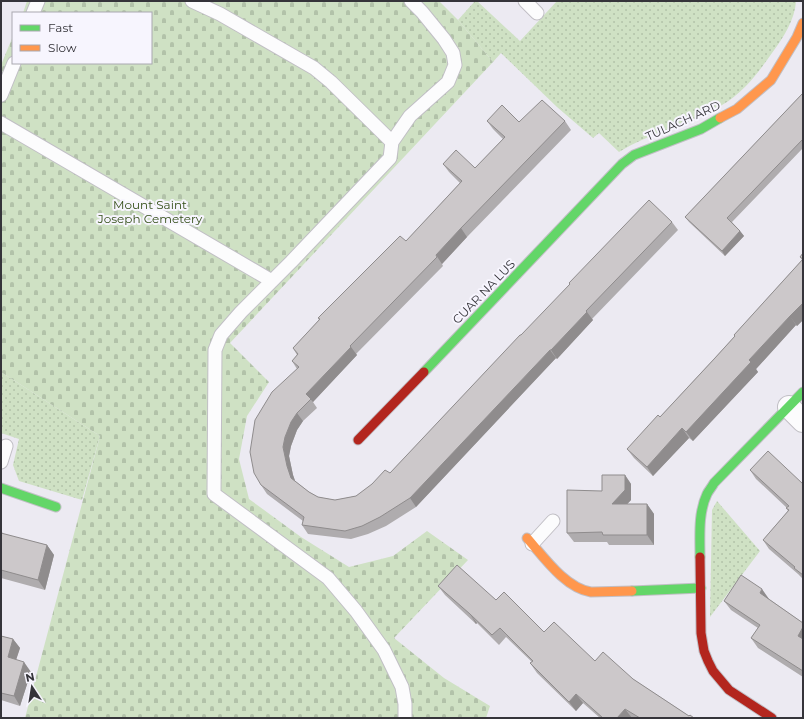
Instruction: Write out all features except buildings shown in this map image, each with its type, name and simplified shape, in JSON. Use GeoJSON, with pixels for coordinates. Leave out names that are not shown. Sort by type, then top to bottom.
{"type":"FeatureCollection","features":[{"type":"Feature","properties":{"kind":"street","name":"TULACH ARD"},"geometry":{"type":"LineString","coordinates":[[627,161],[634,155],[701,129],[737,109],[771,80],[785,58],[803,24]]}},
{"type":"Feature","properties":{"kind":"street","name":"CUAR NA LUS"},"geometry":{"type":"LineString","coordinates":[[358,440],[549,242],[610,176],[627,161]]}},
{"type":"Feature","properties":{"kind":"street"},"geometry":{"type":"LineString","coordinates":[[772,718],[729,690],[717,676],[708,661],[702,639],[700,526],[702,508],[707,494],[714,483],[798,406]]}},
{"type":"Feature","properties":{"kind":"street"},"geometry":{"type":"LineString","coordinates":[[1,488],[56,507]]}},
{"type":"Feature","properties":{"kind":"street"},"geometry":{"type":"LineString","coordinates":[[530,541],[560,575],[583,591],[598,592],[701,588]]}},
{"type":"Feature","properties":{"kind":"lane"},"geometry":{"type":"LineString","coordinates":[[33,12],[38,1]]}},
{"type":"Feature","properties":{"kind":"lane"},"geometry":{"type":"LineString","coordinates":[[192,1],[220,14],[314,68],[392,142]]}},
{"type":"Feature","properties":{"kind":"lane"},"geometry":{"type":"LineString","coordinates":[[405,718],[405,704],[402,686],[384,650],[356,611],[328,578],[214,494],[215,350],[221,335],[240,312],[291,262],[390,158],[392,142],[410,116],[448,82],[455,65],[453,53],[444,39],[411,1]]}},
{"type":"Feature","properties":{"kind":"lane"},"geometry":{"type":"LineString","coordinates":[[525,1],[537,13]]}},
{"type":"Feature","properties":{"kind":"lane"},"geometry":{"type":"LineString","coordinates":[[1,95],[14,64]]}},
{"type":"Feature","properties":{"kind":"lane"},"geometry":{"type":"LineString","coordinates":[[1,123],[272,281]]}},
{"type":"Feature","properties":{"kind":"lane"},"geometry":{"type":"LineString","coordinates":[[1,462],[6,446]]}},
{"type":"Feature","properties":{"kind":"lane"},"geometry":{"type":"LineString","coordinates":[[530,541],[553,521]]}},
{"type":"Feature","properties":{"kind":"green space","name":"Mount Saint Joseph Cemetery"},"geometry":{"type":"Polygon","coordinates":[[[27,1],[439,1],[458,20],[493,62],[230,343],[269,382],[247,416],[239,459],[249,499],[301,537],[349,567],[393,556],[427,531],[468,560],[394,638],[444,678],[490,706],[486,718],[25,718],[100,436],[1,372],[1,65],[12,38],[12,64],[152,64],[152,12],[23,12],[27,1]]]}},
{"type":"Feature","properties":{"kind":"green space"},"geometry":{"type":"Polygon","coordinates":[[[475,1],[477,1],[520,41],[557,1],[796,1],[791,22],[780,41],[756,75],[737,95],[710,112],[644,139],[619,152],[599,133],[593,138],[557,107],[501,53],[493,62],[458,20],[475,1]]]}},
{"type":"Feature","properties":{"kind":"green space"},"geometry":{"type":"Polygon","coordinates":[[[1,372],[100,436],[82,500],[19,481],[13,465],[19,439],[1,433],[1,372]]]}},
{"type":"Feature","properties":{"kind":"green space"},"geometry":{"type":"Polygon","coordinates":[[[717,501],[760,551],[710,617],[712,510],[717,501]]]}},
{"type":"Feature","properties":{"kind":"traffic: fast"},"geometry":{"type":"LineString","coordinates":[[424,372],[622,164],[634,155],[701,129],[720,118]]}},
{"type":"Feature","properties":{"kind":"traffic: fast"},"geometry":{"type":"LineString","coordinates":[[700,557],[701,517],[707,494],[714,483],[803,392]]}},
{"type":"Feature","properties":{"kind":"traffic: fast"},"geometry":{"type":"LineString","coordinates":[[1,488],[56,507]]}},
{"type":"Feature","properties":{"kind":"traffic: fast"},"geometry":{"type":"LineString","coordinates":[[632,591],[701,588]]}},
{"type":"Feature","properties":{"kind":"traffic: slow"},"geometry":{"type":"LineString","coordinates":[[720,118],[737,109],[771,80],[797,37],[803,23]]}},
{"type":"Feature","properties":{"kind":"traffic: slow"},"geometry":{"type":"LineString","coordinates":[[527,538],[555,570],[572,584],[581,589],[591,592],[632,591]]}},
{"type":"Feature","properties":{"kind":"traffic: jam"},"geometry":{"type":"LineString","coordinates":[[358,440],[424,372]]}},
{"type":"Feature","properties":{"kind":"traffic: jam"},"geometry":{"type":"LineString","coordinates":[[700,557],[701,633],[704,651],[708,661],[713,671],[729,690],[772,718]]}}]}
